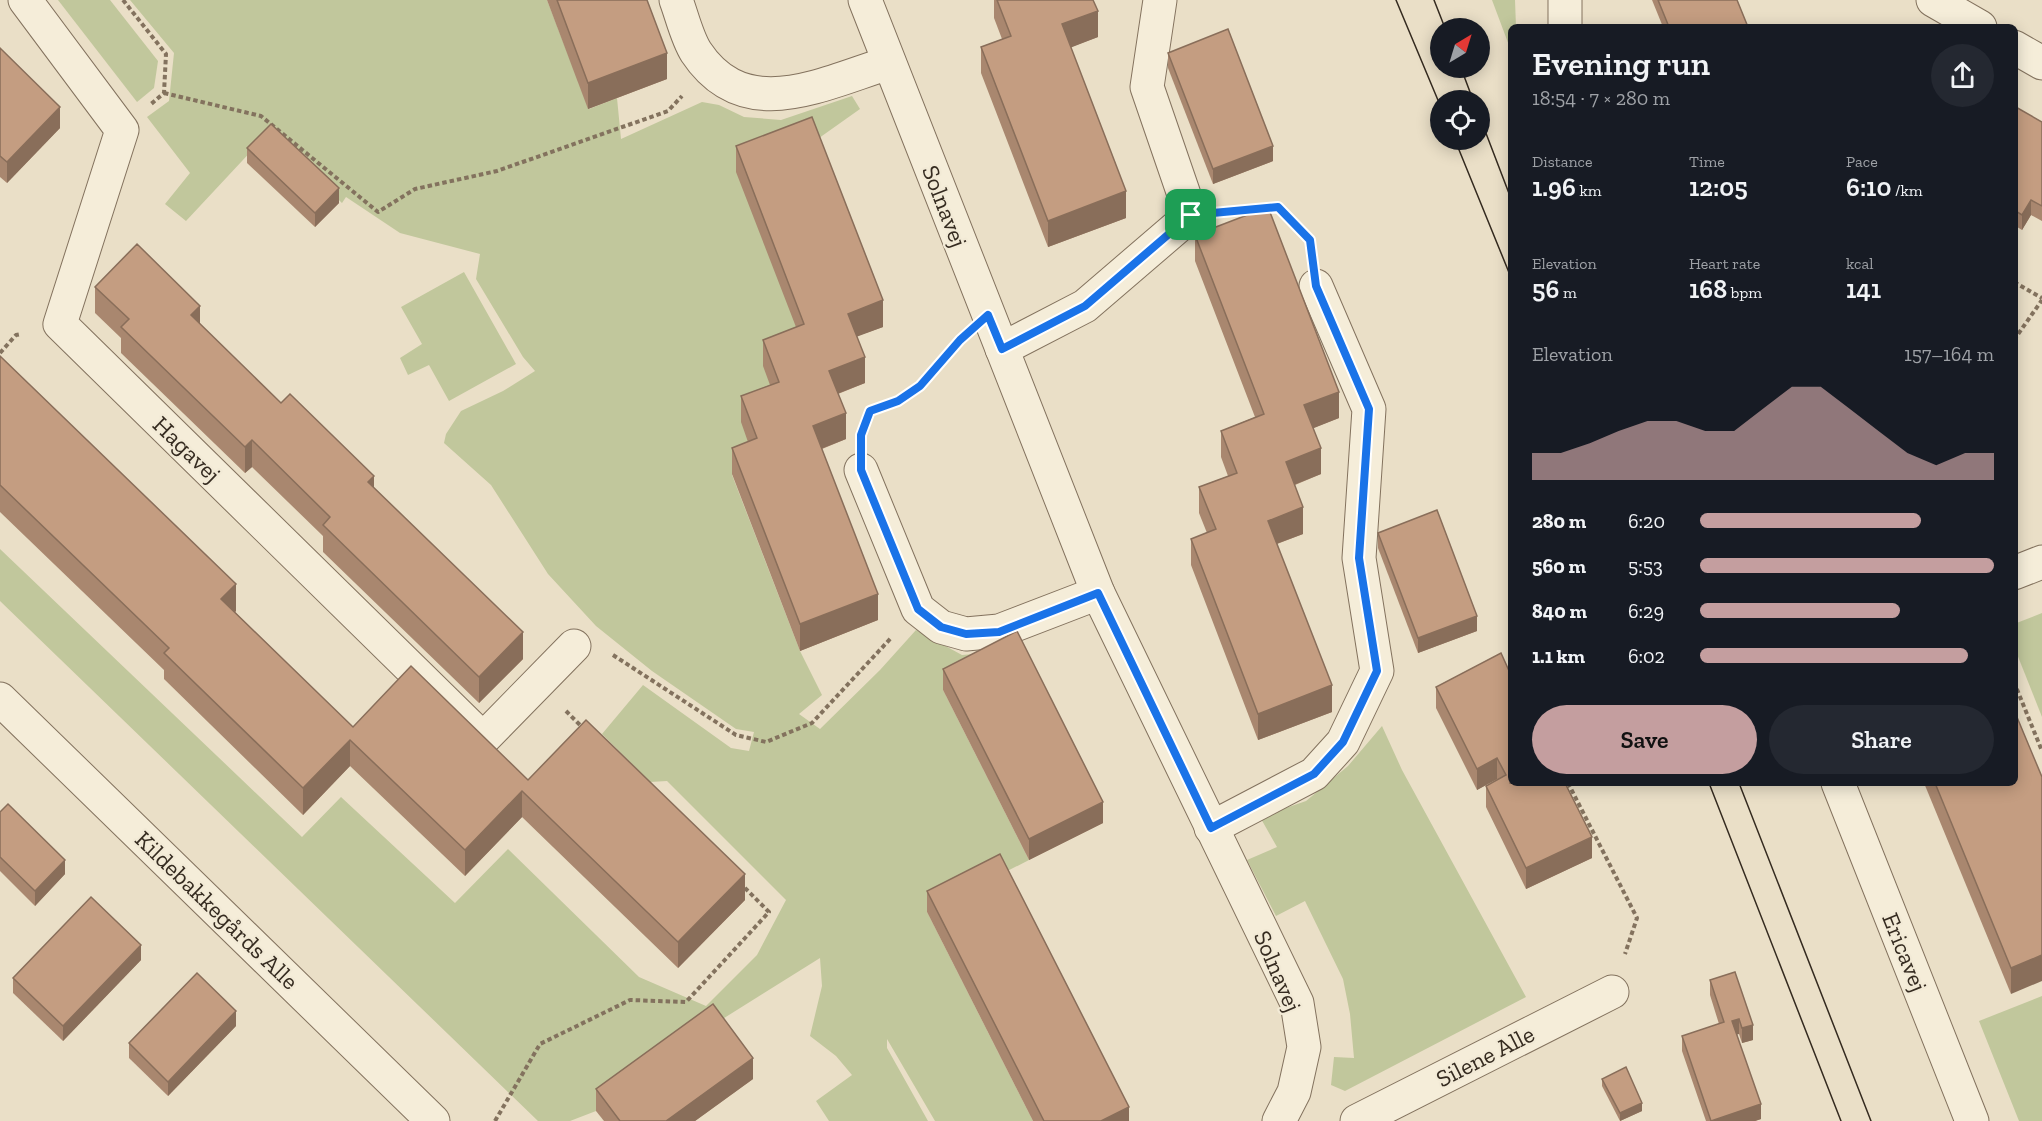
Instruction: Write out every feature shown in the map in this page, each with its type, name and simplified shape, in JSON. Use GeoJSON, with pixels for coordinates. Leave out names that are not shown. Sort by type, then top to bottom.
{"type":"FeatureCollection","features":[{"type":"Feature","properties":{"kind":"street"},"geometry":{"type":"LineString","coordinates":[[25,0],[122,130]]}},
{"type":"Feature","properties":{"kind":"street"},"geometry":{"type":"LineString","coordinates":[[676,0],[695,51],[720,80],[752,94],[782,95],[889,63]]}},
{"type":"Feature","properties":{"kind":"street","name":"Solnavej"},"geometry":{"type":"LineString","coordinates":[[865,0],[1098,593],[1297,1003],[1304,1047],[1294,1092],[1279,1121]]}},
{"type":"Feature","properties":{"kind":"street"},"geometry":{"type":"LineString","coordinates":[[1002,349],[1085,306],[1191,215],[1147,87],[1160,0]]}},
{"type":"Feature","properties":{"kind":"street"},"geometry":{"type":"LineString","coordinates":[[1565,0],[1565,24]]}},
{"type":"Feature","properties":{"kind":"street"},"geometry":{"type":"LineString","coordinates":[[1932,0],[1975,24]]}},
{"type":"Feature","properties":{"kind":"street"},"geometry":{"type":"LineString","coordinates":[[2018,49],[2042,63]]}},
{"type":"Feature","properties":{"kind":"street","name":"Hagavej"},"geometry":{"type":"LineString","coordinates":[[122,130],[60,324],[483,739],[574,645]]}},
{"type":"Feature","properties":{"kind":"street"},"geometry":{"type":"LineString","coordinates":[[1211,828],[1314,774],[1343,742],[1377,671],[1359,558],[1369,409],[1316,286]]}},
{"type":"Feature","properties":{"kind":"street"},"geometry":{"type":"LineString","coordinates":[[861,470],[918,609],[941,627],[966,634],[999,632],[1098,593]]}},
{"type":"Feature","properties":{"kind":"street","name":"Kildebakkegårds Alle"},"geometry":{"type":"LineString","coordinates":[[0,699],[433,1121]]}},
{"type":"Feature","properties":{"kind":"street","name":"Ericavej"},"geometry":{"type":"LineString","coordinates":[[1839,786],[1972,1121]]}},
{"type":"Feature","properties":{"kind":"street","name":"Silene Alle"},"geometry":{"type":"LineString","coordinates":[[1357,1121],[1612,992]]}},
{"type":"Feature","properties":{"kind":"path"},"geometry":{"type":"LineString","coordinates":[[122,130],[164,93],[166,54],[123,0]]}},
{"type":"Feature","properties":{"kind":"path"},"geometry":{"type":"LineString","coordinates":[[164,93],[261,116],[378,212],[415,189],[498,171],[668,111],[709,67]]}},
{"type":"Feature","properties":{"kind":"path"},"geometry":{"type":"LineString","coordinates":[[1191,215],[1278,207],[1310,240],[1316,286]]}},
{"type":"Feature","properties":{"kind":"path"},"geometry":{"type":"LineString","coordinates":[[2018,284],[2042,299],[2018,334]]}},
{"type":"Feature","properties":{"kind":"path"},"geometry":{"type":"LineString","coordinates":[[861,470],[861,435],[870,411],[898,401],[920,386],[960,340],[988,315]]}},
{"type":"Feature","properties":{"kind":"path"},"geometry":{"type":"LineString","coordinates":[[574,645],[619,657],[736,735],[766,742],[812,723],[918,609]]}},
{"type":"Feature","properties":{"kind":"path"},"geometry":{"type":"LineString","coordinates":[[538,683],[587,732]]}},
{"type":"Feature","properties":{"kind":"path"},"geometry":{"type":"LineString","coordinates":[[2018,692],[2042,751]]}},
{"type":"Feature","properties":{"kind":"path"},"geometry":{"type":"LineString","coordinates":[[1570,786],[1637,918],[1612,992]]}},
{"type":"Feature","properties":{"kind":"path"},"geometry":{"type":"LineString","coordinates":[[495,1121],[540,1044],[630,1000],[686,1002],[769,912],[736,879]]}},
{"type":"Feature","properties":{"kind":"green space"},"geometry":{"type":"Polygon","coordinates":[[[58,0],[110,0],[158,61],[154,88],[137,102],[58,0]]]}},
{"type":"Feature","properties":{"kind":"green space"},"geometry":{"type":"Polygon","coordinates":[[[130,0],[547,0],[589,109],[617,98],[621,139],[702,102],[719,105],[744,117],[781,120],[852,96],[860,109],[812,143],[804,350],[757,465],[732,475],[800,651],[822,695],[799,714],[820,729],[880,670],[916,630],[962,655],[1020,650],[943,690],[1029,860],[927,912],[1033,1121],[935,1121],[887,1039],[887,1048],[928,1121],[829,1121],[816,1101],[852,1075],[836,1056],[810,1036],[822,986],[820,958],[713,1025],[596,1111],[570,1121],[538,1121],[0,601],[0,549],[302,837],[341,797],[455,903],[508,849],[639,977],[706,1006],[757,955],[786,900],[667,781],[650,782],[602,734],[643,685],[731,748],[749,751],[754,732],[736,729],[652,671],[596,626],[548,574],[491,485],[444,443],[446,434],[461,411],[503,391],[535,371],[523,357],[476,279],[480,254],[400,233],[346,197],[342,203],[268,133],[186,221],[165,204],[190,173],[147,117],[169,101],[174,53],[130,0]]]}},
{"type":"Feature","properties":{"kind":"green space"},"geometry":{"type":"Polygon","coordinates":[[[1492,0],[1515,0],[1516,24],[1508,24],[1508,43],[1492,0]]]}},
{"type":"Feature","properties":{"kind":"green space"},"geometry":{"type":"Polygon","coordinates":[[[464,272],[516,364],[449,401],[429,365],[408,375],[400,358],[422,344],[401,307],[464,272]]]}},
{"type":"Feature","properties":{"kind":"green space"},"geometry":{"type":"Polygon","coordinates":[[[2042,613],[2042,717],[2018,657],[2018,622],[2042,613]]]}},
{"type":"Feature","properties":{"kind":"green space"},"geometry":{"type":"Polygon","coordinates":[[[1382,726],[1402,770],[1526,997],[1345,1091],[1331,1085],[1334,1057],[1354,1058],[1350,1014],[1343,979],[1305,901],[1276,916],[1247,860],[1277,847],[1260,817],[1306,801],[1348,766],[1382,726]]]}},
{"type":"Feature","properties":{"kind":"green space"},"geometry":{"type":"Polygon","coordinates":[[[2042,996],[2042,1121],[2019,1121],[1979,1021],[2042,996]]]}},
{"type":"Feature","properties":{"kind":"building"},"geometry":{"type":"Polygon","coordinates":[[[557,0],[647,0],[667,53],[588,83],[557,0]]]}},
{"type":"Feature","properties":{"kind":"building"},"geometry":{"type":"Polygon","coordinates":[[[997,0],[1093,0],[1098,11],[1062,24],[1126,191],[1048,221],[981,47],[1011,36],[997,0]]]}},
{"type":"Feature","properties":{"kind":"building"},"geometry":{"type":"Polygon","coordinates":[[[1658,0],[1737,0],[1747,24],[1668,24],[1658,0]]]}},
{"type":"Feature","properties":{"kind":"building"},"geometry":{"type":"Polygon","coordinates":[[[1228,29],[1273,146],[1213,169],[1168,53],[1228,29]]]}},
{"type":"Feature","properties":{"kind":"building"},"geometry":{"type":"Polygon","coordinates":[[[0,48],[60,107],[7,162],[0,156],[0,48]]]}},
{"type":"Feature","properties":{"kind":"building"},"geometry":{"type":"Polygon","coordinates":[[[2018,108],[2042,122],[2042,206],[2031,200],[2022,215],[2018,212],[2018,108]]]}},
{"type":"Feature","properties":{"kind":"building"},"geometry":{"type":"Polygon","coordinates":[[[812,117],[883,300],[848,314],[865,357],[829,371],[846,413],[813,426],[878,594],[800,624],[732,448],[757,438],[741,396],[779,382],[763,340],[804,324],[736,146],[812,117]]]}},
{"type":"Feature","properties":{"kind":"building"},"geometry":{"type":"Polygon","coordinates":[[[271,124],[339,188],[315,213],[247,148],[271,124]]]}},
{"type":"Feature","properties":{"kind":"building"},"geometry":{"type":"Polygon","coordinates":[[[1268,207],[1339,392],[1304,405],[1321,448],[1286,462],[1303,507],[1268,521],[1332,685],[1258,714],[1191,539],[1216,529],[1199,487],[1237,473],[1221,431],[1264,414],[1195,235],[1268,207]]]}},
{"type":"Feature","properties":{"kind":"building"},"geometry":{"type":"Polygon","coordinates":[[[137,244],[200,306],[191,315],[281,403],[290,394],[374,476],[368,482],[523,632],[479,677],[323,525],[330,517],[252,440],[245,447],[121,327],[129,319],[95,287],[137,244]]]}},
{"type":"Feature","properties":{"kind":"building"},"geometry":{"type":"Polygon","coordinates":[[[0,356],[236,584],[221,599],[353,727],[411,666],[528,780],[586,720],[745,874],[678,942],[522,791],[465,850],[350,740],[303,788],[164,653],[169,648],[0,485],[0,356]]]}},
{"type":"Feature","properties":{"kind":"building"},"geometry":{"type":"Polygon","coordinates":[[[1437,510],[1477,616],[1418,638],[1378,533],[1437,510]]]}},
{"type":"Feature","properties":{"kind":"building"},"geometry":{"type":"Polygon","coordinates":[[[1017,631],[1103,802],[1029,839],[943,669],[1017,631]]]}},
{"type":"Feature","properties":{"kind":"building"},"geometry":{"type":"Polygon","coordinates":[[[1501,653],[1508,669],[1508,786],[1566,786],[1592,837],[1526,868],[1486,786],[1506,775],[1497,758],[1477,769],[1436,687],[1501,653]]]}},
{"type":"Feature","properties":{"kind":"building"},"geometry":{"type":"Polygon","coordinates":[[[2018,720],[2042,777],[2042,955],[2011,968],[1936,786],[2018,786],[2018,720]]]}},
{"type":"Feature","properties":{"kind":"building"},"geometry":{"type":"Polygon","coordinates":[[[8,804],[65,860],[35,891],[0,857],[0,812],[8,804]]]}},
{"type":"Feature","properties":{"kind":"building"},"geometry":{"type":"Polygon","coordinates":[[[1000,854],[1129,1107],[1101,1121],[1044,1121],[927,891],[1000,854]]]}},
{"type":"Feature","properties":{"kind":"building"},"geometry":{"type":"Polygon","coordinates":[[[91,897],[141,945],[63,1026],[13,978],[91,897]]]}},
{"type":"Feature","properties":{"kind":"building"},"geometry":{"type":"Polygon","coordinates":[[[1735,972],[1753,1025],[1742,1028],[1739,1019],[1732,1021],[1761,1104],[1711,1121],[1682,1036],[1724,1022],[1710,980],[1735,972]]]}},
{"type":"Feature","properties":{"kind":"building"},"geometry":{"type":"Polygon","coordinates":[[[197,973],[236,1011],[168,1082],[129,1043],[197,973]]]}},
{"type":"Feature","properties":{"kind":"building"},"geometry":{"type":"Polygon","coordinates":[[[713,1004],[753,1058],[666,1121],[620,1121],[596,1089],[713,1004]]]}},
{"type":"Feature","properties":{"kind":"building"},"geometry":{"type":"Polygon","coordinates":[[[1626,1067],[1642,1103],[1620,1113],[1602,1079],[1626,1067]]]}},
{"type":"Feature","properties":{"kind":"tram line"},"geometry":{"type":"LineString","coordinates":[[1396,0],[1434,90]]}},
{"type":"Feature","properties":{"kind":"tram line"},"geometry":{"type":"LineString","coordinates":[[1434,0],[1441,18]]}},
{"type":"Feature","properties":{"kind":"tram line"},"geometry":{"type":"LineString","coordinates":[[1465,78],[1469,90]]}},
{"type":"Feature","properties":{"kind":"tram line"},"geometry":{"type":"LineString","coordinates":[[1490,144],[1508,191]]}},
{"type":"Feature","properties":{"kind":"tram line"},"geometry":{"type":"LineString","coordinates":[[1459,150],[1508,270]]}},
{"type":"Feature","properties":{"kind":"tram line"},"geometry":{"type":"LineString","coordinates":[[1710,786],[1841,1121]]}},
{"type":"Feature","properties":{"kind":"tram line"},"geometry":{"type":"LineString","coordinates":[[1740,786],[1871,1121]]}},
{"type":"Feature","properties":{"kind":"route"},"geometry":{"type":"LineString","coordinates":[[1278,207],[1310,240],[1316,286],[1369,409],[1359,558],[1377,671],[1343,742],[1314,774],[1211,828],[1098,593],[999,632],[966,634],[941,627],[918,609],[861,470],[861,435],[870,411],[898,401],[920,386],[960,340],[988,315],[1002,349],[1085,306],[1191,215],[1278,207]]}}]}
